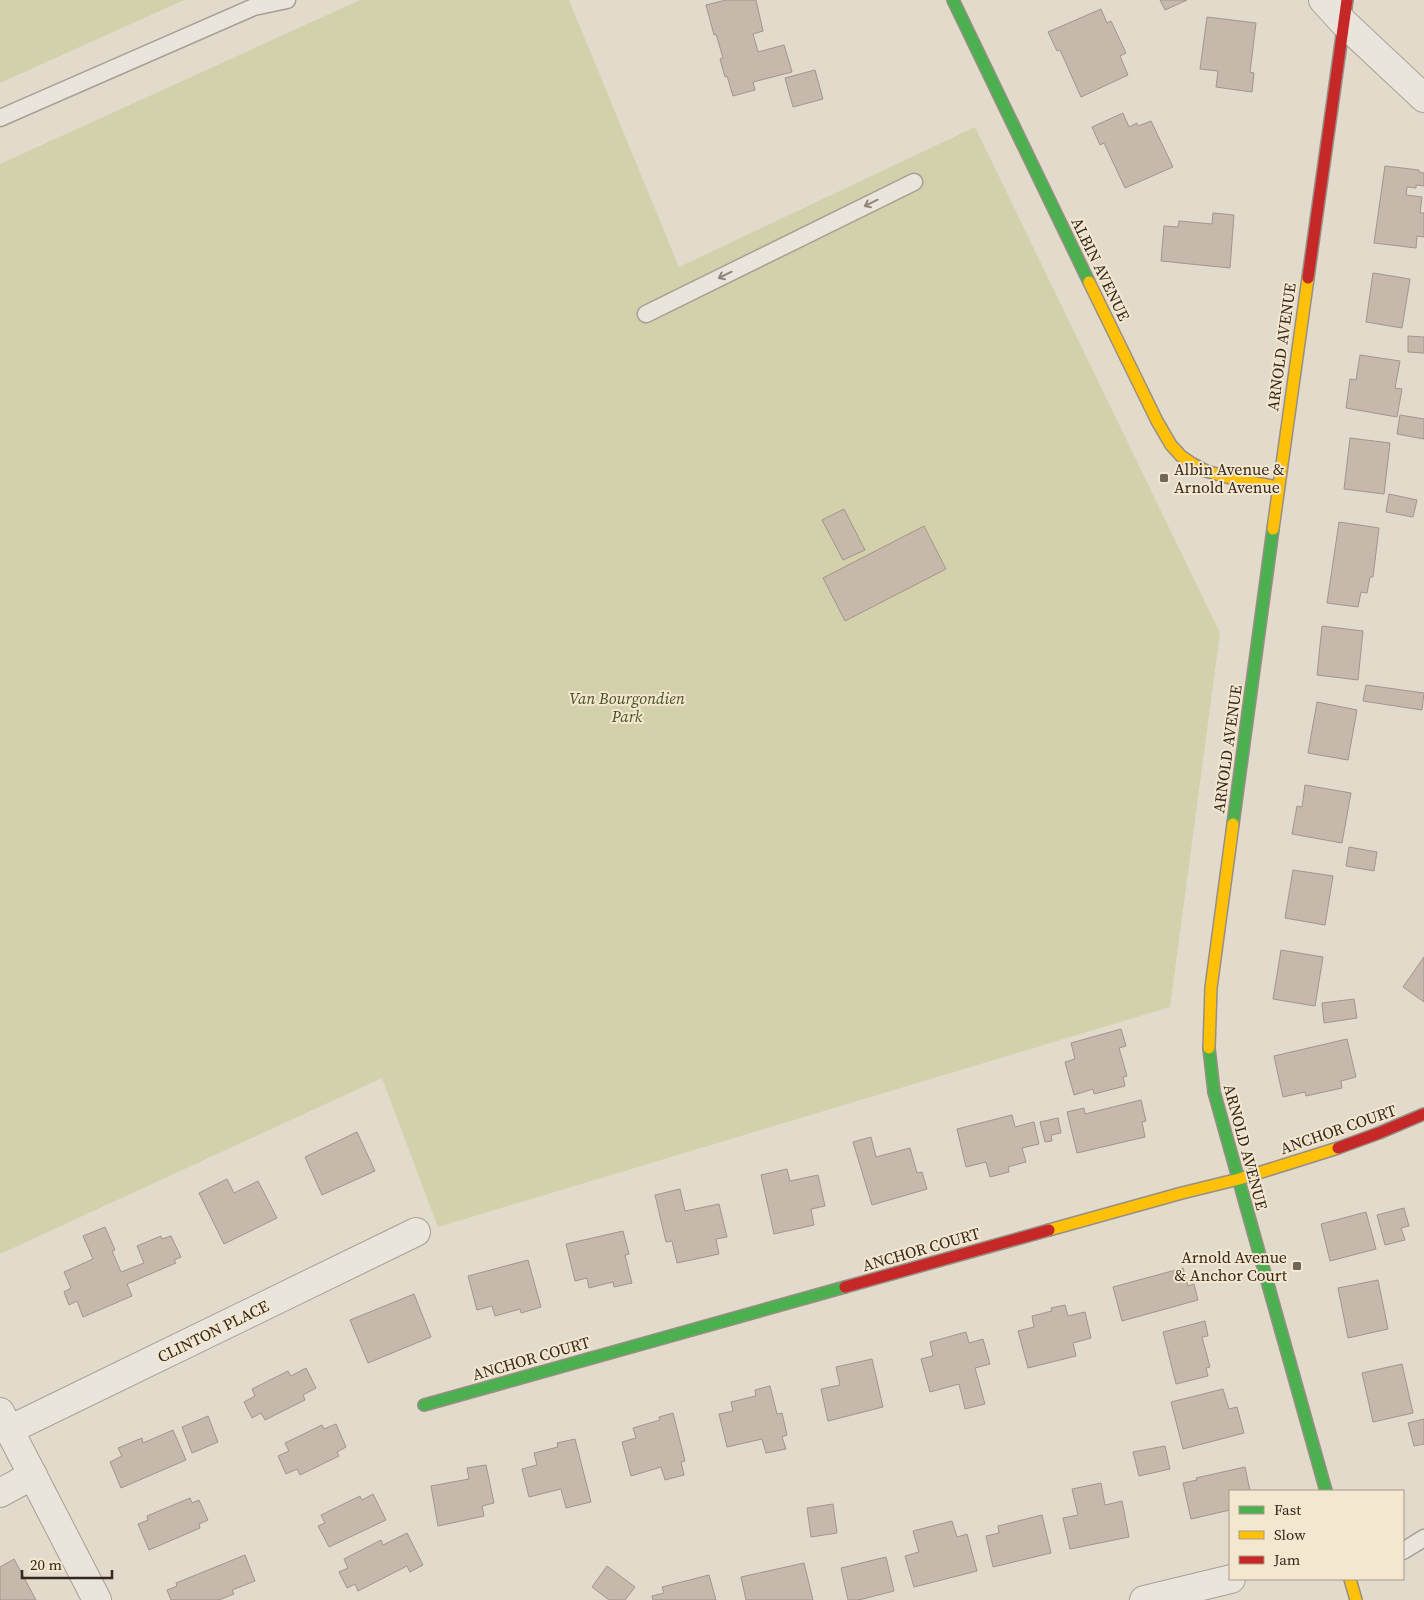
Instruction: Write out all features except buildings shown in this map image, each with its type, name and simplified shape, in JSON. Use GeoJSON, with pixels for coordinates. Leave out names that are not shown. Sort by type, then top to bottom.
{"type":"FeatureCollection","features":[{"type":"Feature","properties":{"kind":"street","name":"ALBIN AVENUE"},"geometry":{"type":"LineString","coordinates":[[953,0],[1157,422],[1171,445],[1184,459],[1199,469],[1215,475],[1278,487]]}},
{"type":"Feature","properties":{"kind":"street"},"geometry":{"type":"LineString","coordinates":[[1323,0],[1345,11],[1424,98]]}},
{"type":"Feature","properties":{"kind":"street","name":"ARNOLD AVENUE"},"geometry":{"type":"LineString","coordinates":[[1326,1490],[1237,1180],[1214,1092],[1209,1055],[1209,1014],[1212,978],[1278,487],[1345,11]]}},
{"type":"Feature","properties":{"kind":"street","name":"ANCHOR COURT"},"geometry":{"type":"LineString","coordinates":[[424,1405],[1182,1192],[1237,1180],[1369,1138],[1424,1114]]}},
{"type":"Feature","properties":{"kind":"street","name":"CLINTON PLACE"},"geometry":{"type":"LineString","coordinates":[[5,1421],[416,1232]]}},
{"type":"Feature","properties":{"kind":"street"},"geometry":{"type":"LineString","coordinates":[[5,1421],[97,1600]]}},
{"type":"Feature","properties":{"kind":"street"},"geometry":{"type":"LineString","coordinates":[[0,1493],[32,1475]]}},
{"type":"Feature","properties":{"kind":"street"},"geometry":{"type":"LineString","coordinates":[[1144,1600],[1229,1579]]}},
{"type":"Feature","properties":{"kind":"street"},"geometry":{"type":"LineString","coordinates":[[1350,1580],[1356,1600]]}},
{"type":"Feature","properties":{"kind":"lane"},"geometry":{"type":"LineString","coordinates":[[0,118],[254,7],[288,0]]}},
{"type":"Feature","properties":{"kind":"lane"},"geometry":{"type":"LineString","coordinates":[[646,314],[914,182]]}},
{"type":"Feature","properties":{"kind":"lane"},"geometry":{"type":"LineString","coordinates":[[1404,1550],[1424,1538]]}},
{"type":"Feature","properties":{"kind":"green space"},"geometry":{"type":"Polygon","coordinates":[[[0,0],[184,0],[0,83],[0,0]]]}},
{"type":"Feature","properties":{"kind":"green space","name":"Van Bourgondien Park"},"geometry":{"type":"Polygon","coordinates":[[[360,0],[569,0],[679,267],[975,127],[1220,633],[1170,1007],[438,1227],[382,1078],[0,1254],[0,164],[360,0]]]}},
{"type":"Feature","properties":{"kind":"traffic: fast"},"geometry":{"type":"LineString","coordinates":[[953,0],[1089,282]]}},
{"type":"Feature","properties":{"kind":"traffic: fast"},"geometry":{"type":"LineString","coordinates":[[1233,824],[1273,529]]}},
{"type":"Feature","properties":{"kind":"traffic: fast"},"geometry":{"type":"LineString","coordinates":[[1209,1048],[1214,1092],[1326,1490]]}},
{"type":"Feature","properties":{"kind":"traffic: fast"},"geometry":{"type":"LineString","coordinates":[[424,1405],[845,1287]]}},
{"type":"Feature","properties":{"kind":"traffic: slow"},"geometry":{"type":"LineString","coordinates":[[1273,529],[1308,278]]}},
{"type":"Feature","properties":{"kind":"traffic: slow"},"geometry":{"type":"LineString","coordinates":[[1089,282],[1157,421],[1171,445],[1181,456],[1206,471],[1234,479],[1278,487]]}},
{"type":"Feature","properties":{"kind":"traffic: slow"},"geometry":{"type":"LineString","coordinates":[[1209,1048],[1211,988],[1233,824]]}},
{"type":"Feature","properties":{"kind":"traffic: slow"},"geometry":{"type":"LineString","coordinates":[[1049,1230],[1239,1179],[1338,1148]]}},
{"type":"Feature","properties":{"kind":"traffic: slow"},"geometry":{"type":"LineString","coordinates":[[1350,1580],[1356,1600]]}},
{"type":"Feature","properties":{"kind":"traffic: jam"},"geometry":{"type":"LineString","coordinates":[[1308,278],[1347,0]]}},
{"type":"Feature","properties":{"kind":"traffic: jam"},"geometry":{"type":"LineString","coordinates":[[1338,1148],[1424,1114]]}},
{"type":"Feature","properties":{"kind":"traffic: jam"},"geometry":{"type":"LineString","coordinates":[[845,1287],[1049,1230]]}},
{"type":"Feature","properties":{"kind":"place","name":"Albin Avenue & Arnold Avenue"},"geometry":{"type":"Point","coordinates":[1164,478]}},
{"type":"Feature","properties":{"kind":"place","name":"Arnold Avenue & Anchor Court"},"geometry":{"type":"Point","coordinates":[1297,1266]}}]}
